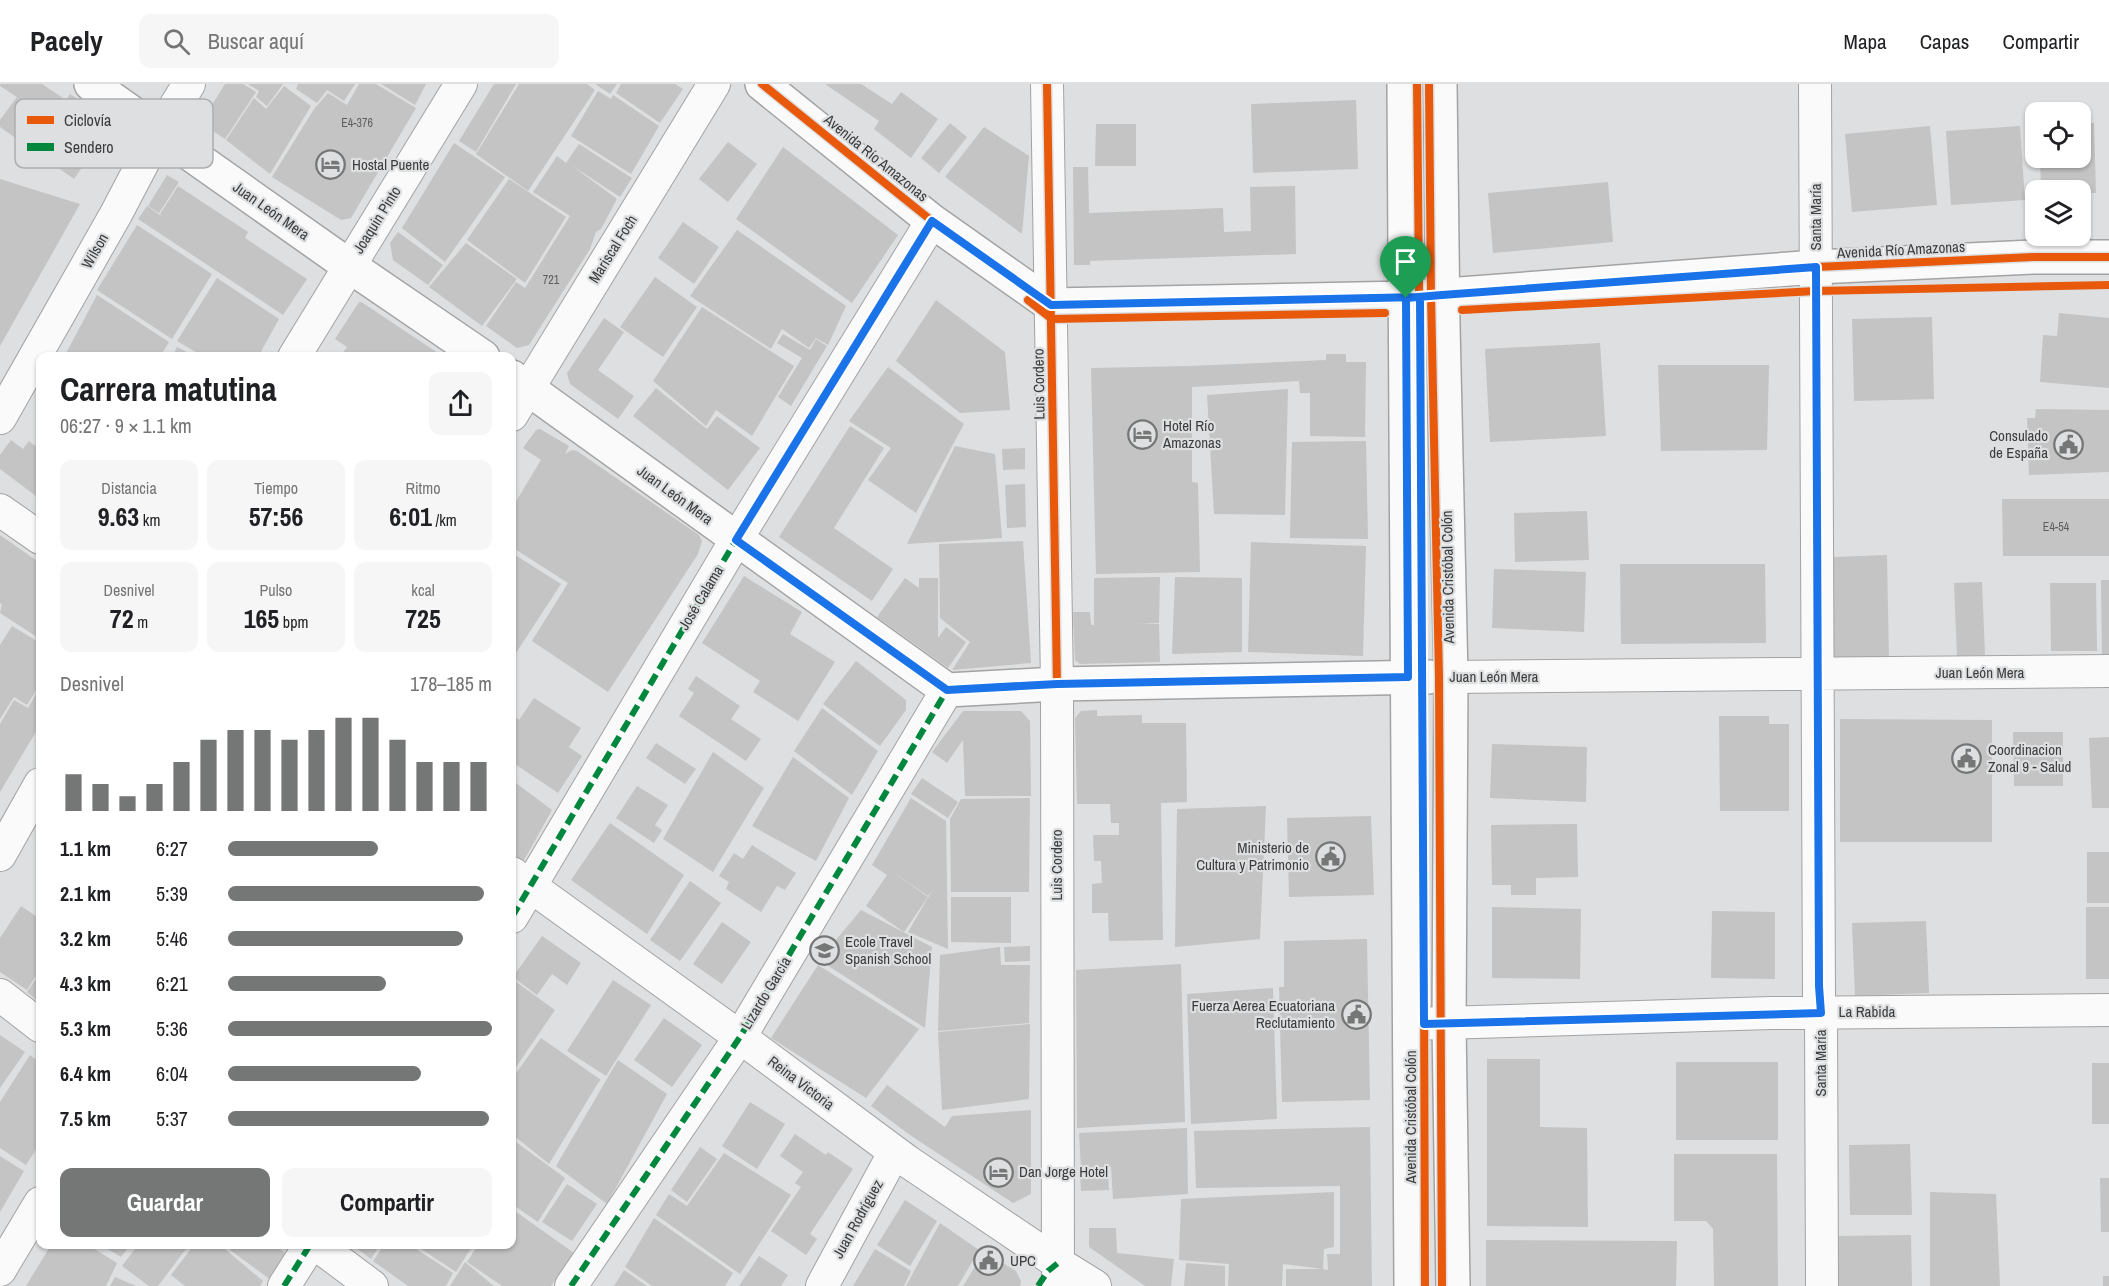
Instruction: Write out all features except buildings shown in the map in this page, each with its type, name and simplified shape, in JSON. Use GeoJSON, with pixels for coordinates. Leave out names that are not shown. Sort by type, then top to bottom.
{"type":"FeatureCollection","features":[{"type":"Feature","properties":{"kind":"street","name":"Juan León Mera"},"geometry":{"type":"LineString","coordinates":[[91,84],[112,99]]}},
{"type":"Feature","properties":{"kind":"street","name":"Wilson"},"geometry":{"type":"LineString","coordinates":[[180,99],[189,84]]}},
{"type":"Feature","properties":{"kind":"street","name":"Joaquin Pinto"},"geometry":{"type":"LineString","coordinates":[[297,352],[460,84]]}},
{"type":"Feature","properties":{"kind":"street","name":"Mariscal Foch"},"geometry":{"type":"LineString","coordinates":[[517,393],[714,84]]}},
{"type":"Feature","properties":{"kind":"street","name":"Avenida Río Amazonas"},"geometry":{"type":"LineString","coordinates":[[762,84],[932,221],[1051,305],[1406,298],[1816,267],[2033,257],[2109,257]]}},
{"type":"Feature","properties":{"kind":"street","name":"Luis Cordero"},"geometry":{"type":"LineString","coordinates":[[1047,84],[1057,684],[1051,1278]]}},
{"type":"Feature","properties":{"kind":"street","name":"Avenida Cristóbal Colón"},"geometry":{"type":"LineString","coordinates":[[1404,84],[1411,1286]]}},
{"type":"Feature","properties":{"kind":"street","name":"Avenida Cristóbal Colón"},"geometry":{"type":"LineString","coordinates":[[1440,84],[1442,295],[1451,677],[1449,1024],[1453,1286]]}},
{"type":"Feature","properties":{"kind":"street","name":"Santa María"},"geometry":{"type":"LineString","coordinates":[[1815,84],[1822,1286]]}},
{"type":"Feature","properties":{"kind":"street","name":"Wilson"},"geometry":{"type":"LineString","coordinates":[[37,352],[140,168]]}},
{"type":"Feature","properties":{"kind":"street","name":"Juan León Mera"},"geometry":{"type":"LineString","coordinates":[[210,168],[476,352]]}},
{"type":"Feature","properties":{"kind":"street","name":"José Calama"},"geometry":{"type":"LineString","coordinates":[[516,901],[521,880],[736,540],[932,221]]}},
{"type":"Feature","properties":{"kind":"street","name":"Wilson"},"geometry":{"type":"LineString","coordinates":[[0,417],[36,354]]}},
{"type":"Feature","properties":{"kind":"street","name":"Juan León Mera"},"geometry":{"type":"LineString","coordinates":[[517,393],[736,540],[947,690],[1057,684],[1408,677],[2109,672]]}},
{"type":"Feature","properties":{"kind":"street"},"geometry":{"type":"LineString","coordinates":[[0,510],[36,535]]}},
{"type":"Feature","properties":{"kind":"street","name":"Lizardo García"},"geometry":{"type":"LineString","coordinates":[[571,1286],[740,1037],[947,690]]}},
{"type":"Feature","properties":{"kind":"street"},"geometry":{"type":"LineString","coordinates":[[0,855],[36,791]]}},
{"type":"Feature","properties":{"kind":"street","name":"Reina Victoria"},"geometry":{"type":"LineString","coordinates":[[521,880],[740,1037],[894,1153],[1051,1278],[1095,1286]]}},
{"type":"Feature","properties":{"kind":"street"},"geometry":{"type":"LineString","coordinates":[[0,995],[36,1023]]}},
{"type":"Feature","properties":{"kind":"street","name":"La Rabida"},"geometry":{"type":"LineString","coordinates":[[1410,1024],[1821,1013],[2109,1010]]}},
{"type":"Feature","properties":{"kind":"street","name":"Juan Rodríguez"},"geometry":{"type":"LineString","coordinates":[[822,1286],[894,1153]]}},
{"type":"Feature","properties":{"kind":"street"},"geometry":{"type":"LineString","coordinates":[[0,1270],[36,1210]]}},
{"type":"Feature","properties":{"kind":"street"},"geometry":{"type":"LineString","coordinates":[[284,1286],[307,1249]]}},
{"type":"Feature","properties":{"kind":"street"},"geometry":{"type":"LineString","coordinates":[[322,1249],[372,1286]]}},
{"type":"Feature","properties":{"kind":"marked path"},"geometry":{"type":"LineString","coordinates":[[516,910],[736,540],[932,221]]}},
{"type":"Feature","properties":{"kind":"marked path"},"geometry":{"type":"LineString","coordinates":[[571,1286],[740,1037],[947,690]]}},
{"type":"Feature","properties":{"kind":"marked path"},"geometry":{"type":"LineString","coordinates":[[284,1286],[307,1249]]}},
{"type":"Feature","properties":{"kind":"marked path"},"geometry":{"type":"LineString","coordinates":[[1038,1286],[1048,1271],[1058,1263]]}},
{"type":"Feature","properties":{"kind":"cycle path"},"geometry":{"type":"LineString","coordinates":[[762,84],[932,221],[1051,305],[1406,298],[1816,267],[2033,257],[2109,257]]}},
{"type":"Feature","properties":{"kind":"cycle path"},"geometry":{"type":"LineString","coordinates":[[1047,84],[1057,684]]}},
{"type":"Feature","properties":{"kind":"cycle path"},"geometry":{"type":"LineString","coordinates":[[1417,84],[1423,677],[1425,1286]]}},
{"type":"Feature","properties":{"kind":"cycle path"},"geometry":{"type":"LineString","coordinates":[[1429,84],[1439,677],[1442,1286]]}},
{"type":"Feature","properties":{"kind":"cycle path"},"geometry":{"type":"LineString","coordinates":[[1462,310],[1816,291],[2109,285]]}},
{"type":"Feature","properties":{"kind":"cycle path"},"geometry":{"type":"LineString","coordinates":[[1028,300],[1052,319],[1385,313]]}},
{"type":"Feature","properties":{"kind":"place","name":"Hostal Puente"},"geometry":{"type":"Point","coordinates":[331,165]}},
{"type":"Feature","properties":{"kind":"place","name":"Hotel Río Amazonas"},"geometry":{"type":"Point","coordinates":[1142,435]}},
{"type":"Feature","properties":{"kind":"place","name":"Consulado de España"},"geometry":{"type":"Point","coordinates":[2069,445]}},
{"type":"Feature","properties":{"kind":"place","name":"Coordinacion Zonal 9 - Salud"},"geometry":{"type":"Point","coordinates":[1967,759]}},
{"type":"Feature","properties":{"kind":"place","name":"Ministerio de Cultura y Patrimonio"},"geometry":{"type":"Point","coordinates":[1330,857]}},
{"type":"Feature","properties":{"kind":"place","name":"Ecole Travel Spanish School"},"geometry":{"type":"Point","coordinates":[824,951]}},
{"type":"Feature","properties":{"kind":"place","name":"Fuerza Aerea Ecuatoriana Reclutamiento"},"geometry":{"type":"Point","coordinates":[1356,1015]}},
{"type":"Feature","properties":{"kind":"place","name":"Dan Jorge Hotel"},"geometry":{"type":"Point","coordinates":[998,1172]}},
{"type":"Feature","properties":{"kind":"place","name":"UPC"},"geometry":{"type":"Point","coordinates":[989,1261]}},
{"type":"Feature","properties":{"kind":"route"},"geometry":{"type":"LineString","coordinates":[[1406,298],[1408,677],[1057,684],[947,690],[736,540],[932,221],[1051,305],[1406,298],[1420,297],[1424,1024],[1821,1013],[1819,998],[1816,267],[1406,298]]}}]}
